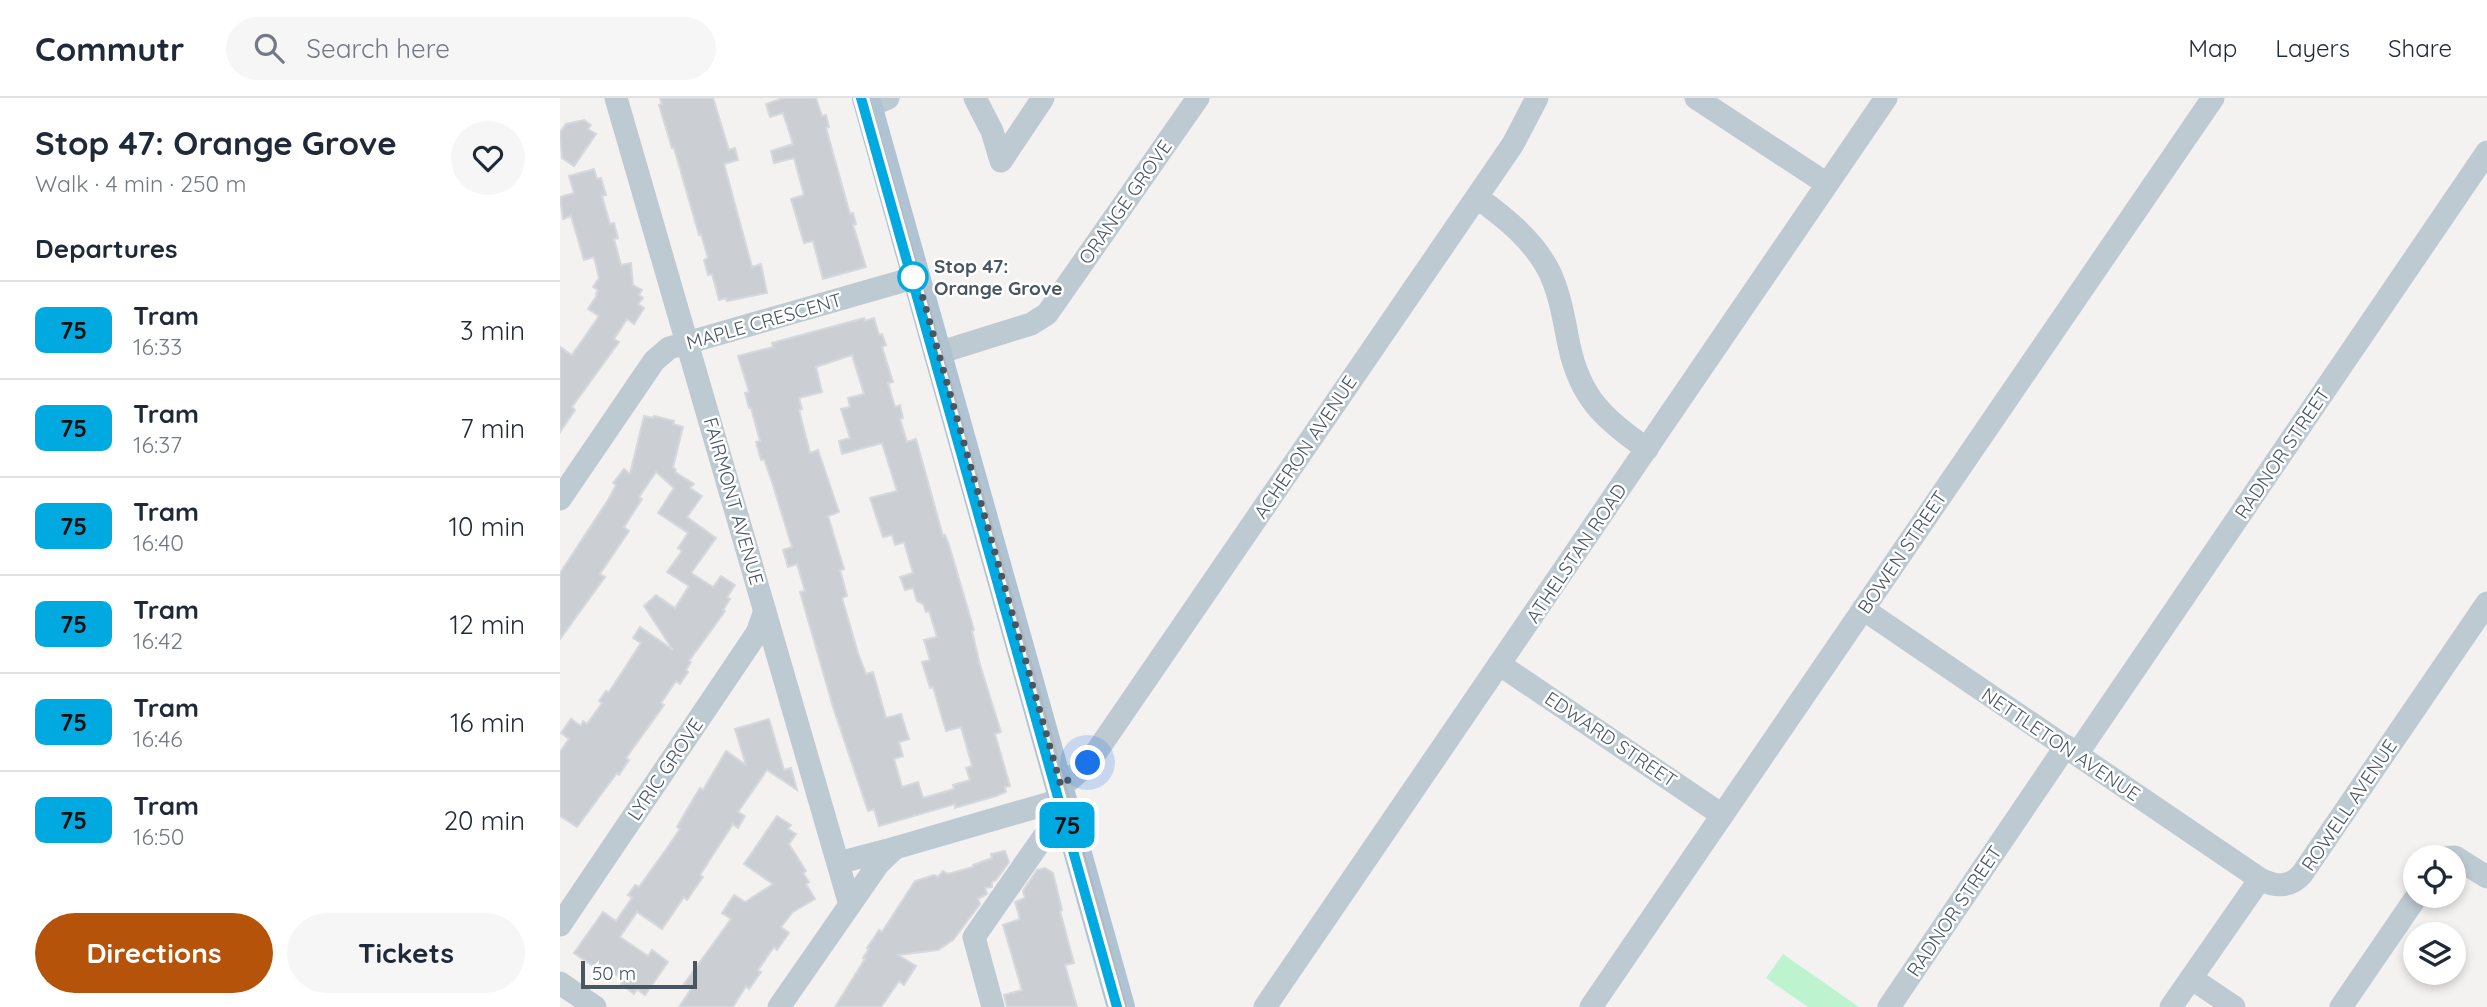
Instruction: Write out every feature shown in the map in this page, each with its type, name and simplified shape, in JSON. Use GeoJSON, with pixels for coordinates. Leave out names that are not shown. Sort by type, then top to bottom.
{"type":"FeatureCollection","features":[{"type":"Feature","properties":{"kind":"main road"},"geometry":{"type":"LineString","coordinates":[[874,101],[917,277],[1121,1007]]}},
{"type":"Feature","properties":{"kind":"street","name":"FAIRMONT AVENUE"},"geometry":{"type":"LineString","coordinates":[[617,98],[850,905]]}},
{"type":"Feature","properties":{"kind":"street"},"geometry":{"type":"LineString","coordinates":[[975,98],[992,131],[1001,161],[1043,98]]}},
{"type":"Feature","properties":{"kind":"street","name":"ORANGE GROVE"},"geometry":{"type":"LineString","coordinates":[[938,354],[1031,324],[1047,314],[1198,98]]}},
{"type":"Feature","properties":{"kind":"street","name":"ACHERON AVENUE"},"geometry":{"type":"LineString","coordinates":[[1063,795],[1097,751],[1477,197],[1513,144],[1537,98]]}},
{"type":"Feature","properties":{"kind":"street"},"geometry":{"type":"LineString","coordinates":[[1696,98],[1827,184]]}},
{"type":"Feature","properties":{"kind":"street","name":"ATHELSTAN ROAD"},"geometry":{"type":"LineString","coordinates":[[1265,1007],[1886,98]]}},
{"type":"Feature","properties":{"kind":"street","name":"BOWEN STREET"},"geometry":{"type":"LineString","coordinates":[[1591,1007],[2213,98]]}},
{"type":"Feature","properties":{"kind":"street","name":"RADNOR STREET"},"geometry":{"type":"LineString","coordinates":[[1889,1007],[2487,152]]}},
{"type":"Feature","properties":{"kind":"street"},"geometry":{"type":"LineString","coordinates":[[1477,197],[1520,232],[1549,272],[1562,307],[1572,359],[1592,401],[1609,422],[1647,449]]}},
{"type":"Feature","properties":{"kind":"street","name":"MAPLE CRESCENT"},"geometry":{"type":"LineString","coordinates":[[560,499],[654,361],[669,348],[917,277]]}},
{"type":"Feature","properties":{"kind":"street","name":"ROWELL AVENUE"},"geometry":{"type":"LineString","coordinates":[[2260,878],[2279,886],[2292,883],[2302,874],[2487,604]]}},
{"type":"Feature","properties":{"kind":"street","name":"NETTLETON AVENUE"},"geometry":{"type":"LineString","coordinates":[[1863,609],[2260,878]]}},
{"type":"Feature","properties":{"kind":"street","name":"LYRIC GROVE"},"geometry":{"type":"LineString","coordinates":[[560,925],[761,627],[765,611]]}},
{"type":"Feature","properties":{"kind":"street"},"geometry":{"type":"LineString","coordinates":[[733,669],[757,659],[781,668]]}},
{"type":"Feature","properties":{"kind":"street","name":"EDWARD STREET"},"geometry":{"type":"LineString","coordinates":[[1499,664],[1722,815]]}},
{"type":"Feature","properties":{"kind":"street"},"geometry":{"type":"LineString","coordinates":[[838,863],[895,848],[1063,795]]}},
{"type":"Feature","properties":{"kind":"street"},"geometry":{"type":"LineString","coordinates":[[993,1007],[974,937],[1047,831],[1063,795]]}},
{"type":"Feature","properties":{"kind":"street"},"geometry":{"type":"LineString","coordinates":[[779,1007],[883,858],[895,848]]}},
{"type":"Feature","properties":{"kind":"street"},"geometry":{"type":"LineString","coordinates":[[2466,864],[2487,877]]}},
{"type":"Feature","properties":{"kind":"street"},"geometry":{"type":"LineString","coordinates":[[2171,1007],[2260,878]]}},
{"type":"Feature","properties":{"kind":"street"},"geometry":{"type":"LineString","coordinates":[[2341,1007],[2409,908]]}},
{"type":"Feature","properties":{"kind":"street"},"geometry":{"type":"LineString","coordinates":[[2191,978],[2234,1007]]}},
{"type":"Feature","properties":{"kind":"street"},"geometry":{"type":"LineString","coordinates":[[560,983],[595,1007]]}},
{"type":"Feature","properties":{"kind":"green space"},"geometry":{"type":"Polygon","coordinates":[[[1783,954],[1859,1007],[1808,1007],[1766,978],[1783,954]]]}},
{"type":"Feature","properties":{"kind":"building"},"geometry":{"type":"Polygon","coordinates":[[[660,98],[713,98],[729,150],[735,148],[738,160],[724,164],[752,267],[761,264],[767,293],[727,301],[726,298],[719,300],[712,274],[708,275],[704,260],[708,258],[659,105],[662,104],[660,98]]]}},
{"type":"Feature","properties":{"kind":"building"},"geometry":{"type":"Polygon","coordinates":[[[783,98],[816,98],[822,116],[826,115],[829,127],[826,128],[850,214],[853,213],[856,224],[853,225],[866,267],[823,279],[813,241],[804,243],[791,199],[804,195],[794,158],[774,163],[771,151],[793,144],[783,113],[770,117],[766,104],[783,98]]]}},
{"type":"Feature","properties":{"kind":"building"},"geometry":{"type":"Polygon","coordinates":[[[584,120],[591,125],[588,129],[596,134],[574,166],[562,158],[560,132],[566,124],[584,120]]]}},
{"type":"Feature","properties":{"kind":"building"},"geometry":{"type":"Polygon","coordinates":[[[594,169],[597,179],[601,178],[606,195],[602,196],[610,224],[614,223],[618,238],[614,239],[621,265],[631,263],[633,285],[642,290],[639,295],[643,298],[638,304],[644,308],[634,324],[627,319],[614,339],[619,342],[572,407],[575,410],[560,432],[560,347],[572,355],[599,316],[588,309],[597,295],[598,290],[593,287],[599,278],[594,257],[584,260],[571,216],[563,219],[560,197],[574,193],[569,176],[594,169]]]}},
{"type":"Feature","properties":{"kind":"building"},"geometry":{"type":"Polygon","coordinates":[[[864,318],[865,321],[874,318],[879,335],[882,334],[886,345],[882,347],[893,382],[888,383],[895,407],[900,405],[903,418],[900,419],[907,442],[916,439],[943,536],[945,535],[949,545],[974,630],[972,631],[980,665],[1001,732],[995,734],[1010,786],[1005,787],[1006,792],[955,808],[955,804],[879,826],[874,809],[868,811],[833,707],[800,592],[805,591],[797,564],[788,567],[783,550],[792,547],[764,459],[761,460],[756,442],[760,441],[745,393],[749,392],[738,356],[773,347],[772,343],[864,318]],[[852,355],[816,367],[822,392],[799,398],[802,409],[799,410],[810,453],[818,450],[839,512],[828,516],[844,569],[840,570],[847,596],[842,598],[858,653],[866,674],[873,672],[886,718],[901,714],[909,739],[899,742],[903,756],[894,759],[902,787],[918,782],[923,798],[954,789],[953,785],[970,780],[966,768],[972,766],[961,727],[946,731],[933,687],[930,688],[922,662],[930,660],[924,640],[937,637],[929,611],[926,612],[923,604],[917,601],[913,588],[905,590],[900,577],[913,573],[904,542],[895,545],[892,535],[883,537],[870,498],[897,491],[882,443],[842,454],[839,441],[850,438],[841,409],[850,407],[848,398],[864,394],[852,355]]]}},
{"type":"Feature","properties":{"kind":"building"},"geometry":{"type":"Polygon","coordinates":[[[644,416],[674,421],[673,424],[683,427],[673,467],[675,472],[694,484],[690,488],[702,496],[687,517],[716,538],[691,573],[713,587],[721,576],[735,585],[727,597],[730,599],[723,610],[725,611],[689,661],[691,662],[686,670],[688,672],[680,684],[676,681],[661,703],[664,705],[626,758],[629,760],[619,775],[617,773],[577,827],[560,816],[560,752],[569,739],[561,733],[571,719],[581,726],[583,721],[587,724],[602,703],[599,701],[606,691],[609,692],[641,643],[633,638],[640,627],[673,650],[644,606],[656,595],[675,608],[689,586],[667,572],[682,551],[678,548],[688,533],[658,513],[674,488],[656,472],[639,497],[642,499],[624,527],[629,531],[600,574],[605,577],[560,639],[560,573],[608,500],[616,485],[613,483],[624,469],[630,474],[644,416]]]}},
{"type":"Feature","properties":{"kind":"building"},"geometry":{"type":"Polygon","coordinates":[[[769,719],[784,770],[791,768],[797,790],[767,770],[738,812],[745,816],[738,828],[733,824],[700,875],[703,877],[687,900],[684,897],[662,929],[637,912],[620,937],[648,956],[652,950],[668,962],[645,995],[637,989],[634,994],[621,984],[624,980],[603,966],[600,971],[574,953],[603,912],[616,921],[632,898],[628,895],[635,885],[639,887],[680,829],[677,827],[689,806],[700,788],[703,790],[726,751],[746,765],[735,729],[769,719]]]}},
{"type":"Feature","properties":{"kind":"building"},"geometry":{"type":"Polygon","coordinates":[[[777,816],[791,825],[788,829],[796,834],[789,844],[806,871],[803,873],[809,882],[806,884],[815,899],[793,912],[781,927],[789,933],[777,950],[774,947],[758,970],[761,972],[749,989],[746,986],[733,1007],[679,1007],[691,989],[684,984],[731,919],[722,913],[734,895],[745,902],[773,884],[744,864],[777,816]]]}},
{"type":"Feature","properties":{"kind":"building"},"geometry":{"type":"Polygon","coordinates":[[[1005,851],[1009,862],[992,882],[992,887],[985,888],[987,894],[978,899],[980,904],[953,940],[938,950],[898,955],[916,966],[904,985],[899,981],[881,1007],[835,1007],[865,959],[863,958],[869,949],[867,948],[879,930],[882,932],[915,881],[934,875],[938,877],[943,871],[948,874],[973,867],[992,858],[991,854],[1005,851]]]}},
{"type":"Feature","properties":{"kind":"building"},"geometry":{"type":"Polygon","coordinates":[[[1045,868],[1053,873],[1062,910],[1060,911],[1074,963],[1065,965],[1077,1007],[1007,1007],[1004,995],[1022,990],[1003,925],[1020,919],[1015,902],[1025,898],[1023,891],[1037,870],[1045,868]]]}},
{"type":"Feature","properties":{"kind":"tram line","name":"75"},"geometry":{"type":"LineString","coordinates":[[861,98],[1117,1007]]}},
{"type":"Feature","properties":{"kind":"tram line"},"geometry":{"type":"LineString","coordinates":[[869,98],[1047,719],[1126,1007]]}},
{"type":"Feature","properties":{"kind":"place","name":"Stop 47: Orange Grove"},"geometry":{"type":"Point","coordinates":[913,277]}},
{"type":"Feature","properties":{"kind":"route"},"geometry":{"type":"LineString","coordinates":[[913,277],[917,277],[1061,786],[1088,763]]}}]}
